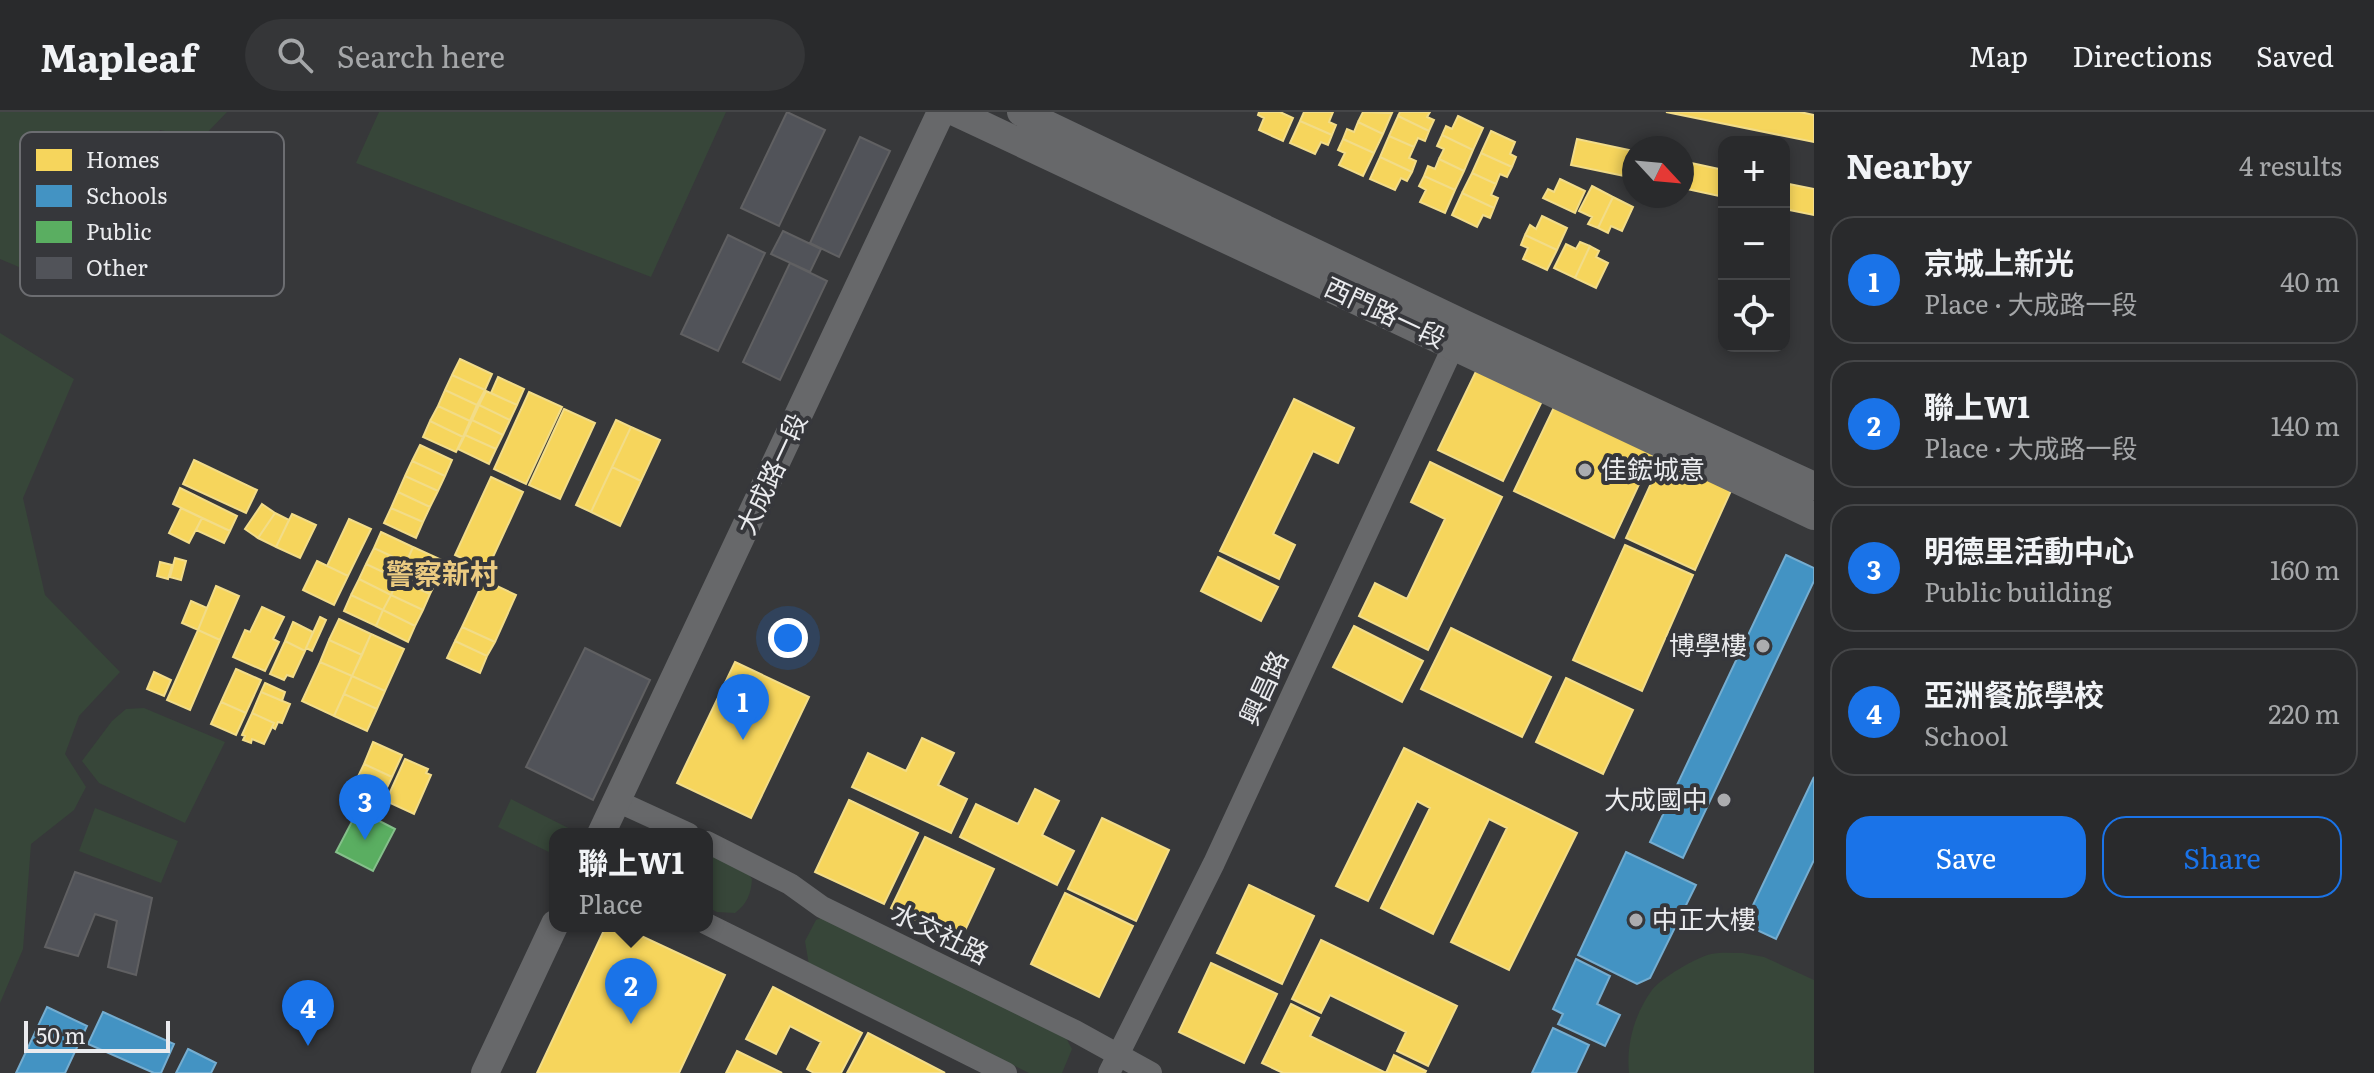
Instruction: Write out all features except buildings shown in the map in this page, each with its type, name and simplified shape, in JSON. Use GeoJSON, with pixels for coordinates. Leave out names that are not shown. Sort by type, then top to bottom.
{"type":"FeatureCollection","features":[{"type":"Feature","properties":{"kind":"street","name":"大成路一段"},"geometry":{"type":"LineString","coordinates":[[604,828],[941,112]]}},
{"type":"Feature","properties":{"kind":"street","name":"西門路一段"},"geometry":{"type":"LineString","coordinates":[[955,112],[1458,335],[1814,486]]}},
{"type":"Feature","properties":{"kind":"street","name":"西門路一段"},"geometry":{"type":"LineString","coordinates":[[1021,112],[1814,516]]}},
{"type":"Feature","properties":{"kind":"street","name":"興昌路"},"geometry":{"type":"LineString","coordinates":[[1113,1064],[1214,863],[1458,335]]}},
{"type":"Feature","properties":{"kind":"street"},"geometry":{"type":"LineString","coordinates":[[617,801],[676,828]]}},
{"type":"Feature","properties":{"kind":"street","name":"水交社路"},"geometry":{"type":"LineString","coordinates":[[713,845],[790,884],[822,907],[1075,1031],[1113,1064],[1151,1073]]}},
{"type":"Feature","properties":{"kind":"street"},"geometry":{"type":"LineString","coordinates":[[713,927],[1006,1073]]}},
{"type":"Feature","properties":{"kind":"street"},"geometry":{"type":"LineString","coordinates":[[485,1073],[551,932]]}},
{"type":"Feature","properties":{"kind":"green space"},"geometry":{"type":"Polygon","coordinates":[[[0,112],[227,112],[208,132],[20,132],[20,267],[0,259],[0,112]]]}},
{"type":"Feature","properties":{"kind":"green space"},"geometry":{"type":"Polygon","coordinates":[[[379,112],[726,112],[651,277],[356,163],[379,112]]]}},
{"type":"Feature","properties":{"kind":"green space"},"geometry":{"type":"Polygon","coordinates":[[[0,333],[74,379],[23,498],[45,595],[120,672],[79,716],[65,754],[86,787],[74,810],[31,844],[23,949],[0,1003],[0,333]]]}},
{"type":"Feature","properties":{"kind":"green space"},"geometry":{"type":"Polygon","coordinates":[[[144,708],[225,742],[185,823],[99,783],[82,761],[112,721],[126,709],[144,708]]]}},
{"type":"Feature","properties":{"kind":"green space"},"geometry":{"type":"Polygon","coordinates":[[[511,799],[568,828],[549,828],[549,852],[498,827],[511,799]]]}},
{"type":"Feature","properties":{"kind":"green space"},"geometry":{"type":"Polygon","coordinates":[[[95,808],[178,841],[161,883],[79,851],[95,808]]]}},
{"type":"Feature","properties":{"kind":"green space"},"geometry":{"type":"Polygon","coordinates":[[[713,854],[744,868],[752,879],[743,906],[735,913],[713,910],[713,854]]]}},
{"type":"Feature","properties":{"kind":"green space"},"geometry":{"type":"Polygon","coordinates":[[[831,914],[1065,1036],[1072,1049],[1062,1073],[1029,1073],[809,965],[805,941],[816,920],[831,914]]]}},
{"type":"Feature","properties":{"kind":"green space"},"geometry":{"type":"Polygon","coordinates":[[[1743,953],[1764,957],[1814,980],[1814,1073],[1629,1073],[1633,1029],[1652,990],[1680,969],[1705,956],[1743,953]]]}},
{"type":"Feature","properties":{"kind":"place","name":"佳鋐城意"},"geometry":{"type":"Point","coordinates":[1585,470]}},
{"type":"Feature","properties":{"kind":"place","name":"博學樓"},"geometry":{"type":"Point","coordinates":[1763,646]}},
{"type":"Feature","properties":{"kind":"place","name":"京城上新光"},"geometry":{"type":"Point","coordinates":[743,740]}},
{"type":"Feature","properties":{"kind":"place","name":"大成國中"},"geometry":{"type":"Point","coordinates":[1724,800]}},
{"type":"Feature","properties":{"kind":"place","name":"明德里活動中心"},"geometry":{"type":"Point","coordinates":[365,840]}},
{"type":"Feature","properties":{"kind":"place","name":"中正大樓"},"geometry":{"type":"Point","coordinates":[1636,920]}},
{"type":"Feature","properties":{"kind":"place","name":"聯上W1"},"geometry":{"type":"Point","coordinates":[631,1024]}},
{"type":"Feature","properties":{"kind":"place","name":"亞洲餐旅學校"},"geometry":{"type":"Point","coordinates":[308,1046]}},
{"type":"Feature","properties":{"kind":"district","name":"警察新村"},"geometry":{"type":"Point","coordinates":[442,574]}}]}
